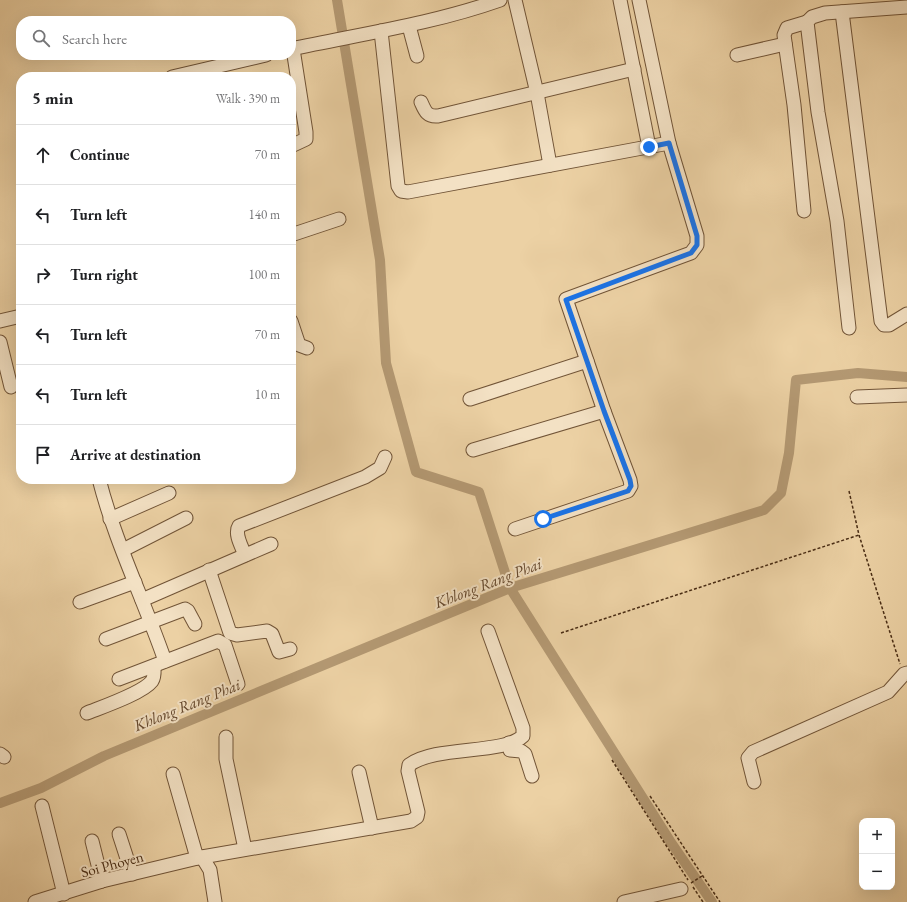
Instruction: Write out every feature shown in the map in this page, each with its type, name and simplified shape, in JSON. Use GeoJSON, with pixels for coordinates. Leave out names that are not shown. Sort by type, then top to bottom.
{"type":"FeatureCollection","features":[{"type":"Feature","properties":{"kind":"street"},"geometry":{"type":"LineString","coordinates":[[296,48],[409,26],[471,5],[500,0]]}},
{"type":"Feature","properties":{"kind":"street"},"geometry":{"type":"LineString","coordinates":[[515,0],[537,93],[550,165]]}},
{"type":"Feature","properties":{"kind":"street"},"geometry":{"type":"LineString","coordinates":[[620,0],[649,147]]}},
{"type":"Feature","properties":{"kind":"street"},"geometry":{"type":"LineString","coordinates":[[515,529],[628,491],[631,486],[566,300],[691,253],[697,245],[697,236],[669,143],[639,0]]}},
{"type":"Feature","properties":{"kind":"street"},"geometry":{"type":"LineString","coordinates":[[804,211],[794,105],[784,35],[787,28],[807,22],[825,6],[842,12],[907,7]]}},
{"type":"Feature","properties":{"kind":"street"},"geometry":{"type":"LineString","coordinates":[[842,12],[881,321],[884,325],[889,325],[907,314]]}},
{"type":"Feature","properties":{"kind":"street"},"geometry":{"type":"LineString","coordinates":[[807,22],[818,112],[837,221],[849,328]]}},
{"type":"Feature","properties":{"kind":"street"},"geometry":{"type":"LineString","coordinates":[[409,26],[417,56]]}},
{"type":"Feature","properties":{"kind":"street"},"geometry":{"type":"LineString","coordinates":[[381,31],[398,186],[401,191],[408,192],[669,143]]}},
{"type":"Feature","properties":{"kind":"street"},"geometry":{"type":"LineString","coordinates":[[737,55],[785,44]]}},
{"type":"Feature","properties":{"kind":"street"},"geometry":{"type":"LineString","coordinates":[[193,72],[245,60]]}},
{"type":"Feature","properties":{"kind":"street"},"geometry":{"type":"LineString","coordinates":[[294,60],[296,72]]}},
{"type":"Feature","properties":{"kind":"street"},"geometry":{"type":"LineString","coordinates":[[420,102],[427,114],[432,117],[634,70]]}},
{"type":"Feature","properties":{"kind":"street"},"geometry":{"type":"LineString","coordinates":[[296,73],[306,139],[296,144]]}},
{"type":"Feature","properties":{"kind":"street"},"geometry":{"type":"LineString","coordinates":[[296,233],[339,220]]}},
{"type":"Feature","properties":{"kind":"street"},"geometry":{"type":"LineString","coordinates":[[0,321],[16,317]]}},
{"type":"Feature","properties":{"kind":"street"},"geometry":{"type":"LineString","coordinates":[[296,336],[299,345],[307,348]]}},
{"type":"Feature","properties":{"kind":"street"},"geometry":{"type":"LineString","coordinates":[[0,342],[11,387]]}},
{"type":"Feature","properties":{"kind":"street"},"geometry":{"type":"LineString","coordinates":[[470,399],[587,361]]}},
{"type":"Feature","properties":{"kind":"street"},"geometry":{"type":"LineString","coordinates":[[857,397],[907,395]]}},
{"type":"Feature","properties":{"kind":"street"},"geometry":{"type":"LineString","coordinates":[[473,450],[604,411]]}},
{"type":"Feature","properties":{"kind":"street"},"geometry":{"type":"LineString","coordinates":[[246,555],[237,534],[237,529],[239,526],[364,477],[380,468],[385,457]]}},
{"type":"Feature","properties":{"kind":"street"},"geometry":{"type":"LineString","coordinates":[[87,713],[144,689],[152,681],[160,663],[151,621],[110,519],[100,484]]}},
{"type":"Feature","properties":{"kind":"street"},"geometry":{"type":"LineString","coordinates":[[110,519],[169,492]]}},
{"type":"Feature","properties":{"kind":"street"},"geometry":{"type":"LineString","coordinates":[[123,550],[186,518]]}},
{"type":"Feature","properties":{"kind":"street"},"geometry":{"type":"LineString","coordinates":[[142,600],[271,544]]}},
{"type":"Feature","properties":{"kind":"street"},"geometry":{"type":"LineString","coordinates":[[209,570],[230,633],[237,636],[267,631],[272,634],[279,652],[290,649]]}},
{"type":"Feature","properties":{"kind":"street"},"geometry":{"type":"LineString","coordinates":[[80,602],[135,582]]}},
{"type":"Feature","properties":{"kind":"street"},"geometry":{"type":"LineString","coordinates":[[106,640],[151,621],[185,609],[188,611],[195,624]]}},
{"type":"Feature","properties":{"kind":"street"},"geometry":{"type":"LineString","coordinates":[[488,631],[523,728],[523,736],[509,744],[510,750],[521,751],[524,754],[532,776]]}},
{"type":"Feature","properties":{"kind":"street"},"geometry":{"type":"LineString","coordinates":[[119,679],[214,642],[222,642],[225,645],[238,684]]}},
{"type":"Feature","properties":{"kind":"street"},"geometry":{"type":"LineString","coordinates":[[754,782],[748,758],[753,752],[888,692],[905,673]]}},
{"type":"Feature","properties":{"kind":"street"},"geometry":{"type":"LineString","coordinates":[[226,737],[226,759],[245,849]]}},
{"type":"Feature","properties":{"kind":"street","name":"Soi Phoyen"},"geometry":{"type":"LineString","coordinates":[[35,902],[102,881],[200,857],[411,821],[417,817],[418,812],[408,771],[409,765],[417,759],[461,750],[509,744]]}},
{"type":"Feature","properties":{"kind":"street"},"geometry":{"type":"LineString","coordinates":[[359,772],[372,828]]}},
{"type":"Feature","properties":{"kind":"street"},"geometry":{"type":"LineString","coordinates":[[173,774],[200,857],[210,870],[215,902]]}},
{"type":"Feature","properties":{"kind":"street"},"geometry":{"type":"LineString","coordinates":[[42,806],[64,894]]}},
{"type":"Feature","properties":{"kind":"street"},"geometry":{"type":"LineString","coordinates":[[119,834],[132,874]]}},
{"type":"Feature","properties":{"kind":"street"},"geometry":{"type":"LineString","coordinates":[[92,841],[102,881]]}},
{"type":"Feature","properties":{"kind":"street"},"geometry":{"type":"LineString","coordinates":[[624,902],[686,886]]}},
{"type":"Feature","properties":{"kind":"path"},"geometry":{"type":"LineString","coordinates":[[849,491],[859,535],[905,673]]}},
{"type":"Feature","properties":{"kind":"path"},"geometry":{"type":"LineString","coordinates":[[561,633],[859,535]]}},
{"type":"Feature","properties":{"kind":"path"},"geometry":{"type":"LineString","coordinates":[[612,760],[686,886],[703,902]]}},
{"type":"Feature","properties":{"kind":"path"},"geometry":{"type":"LineString","coordinates":[[650,796],[720,902]]}},
{"type":"Feature","properties":{"kind":"path"},"geometry":{"type":"LineString","coordinates":[[686,886],[702,876]]}},
{"type":"Feature","properties":{"kind":"waterway"},"geometry":{"type":"LineString","coordinates":[[337,0],[380,260],[386,363],[416,472],[479,492],[510,588],[670,841],[712,902]]}},
{"type":"Feature","properties":{"kind":"waterway","name":"Khlong Rang Phai"},"geometry":{"type":"LineString","coordinates":[[0,803],[41,788],[104,756],[510,588],[764,510],[781,493],[789,453],[796,380],[858,373],[907,377]]}},
{"type":"Feature","properties":{"kind":"route"},"geometry":{"type":"LineString","coordinates":[[543,519],[628,491],[631,486],[566,300],[691,253],[697,245],[697,236],[669,143],[649,147]]}}]}
